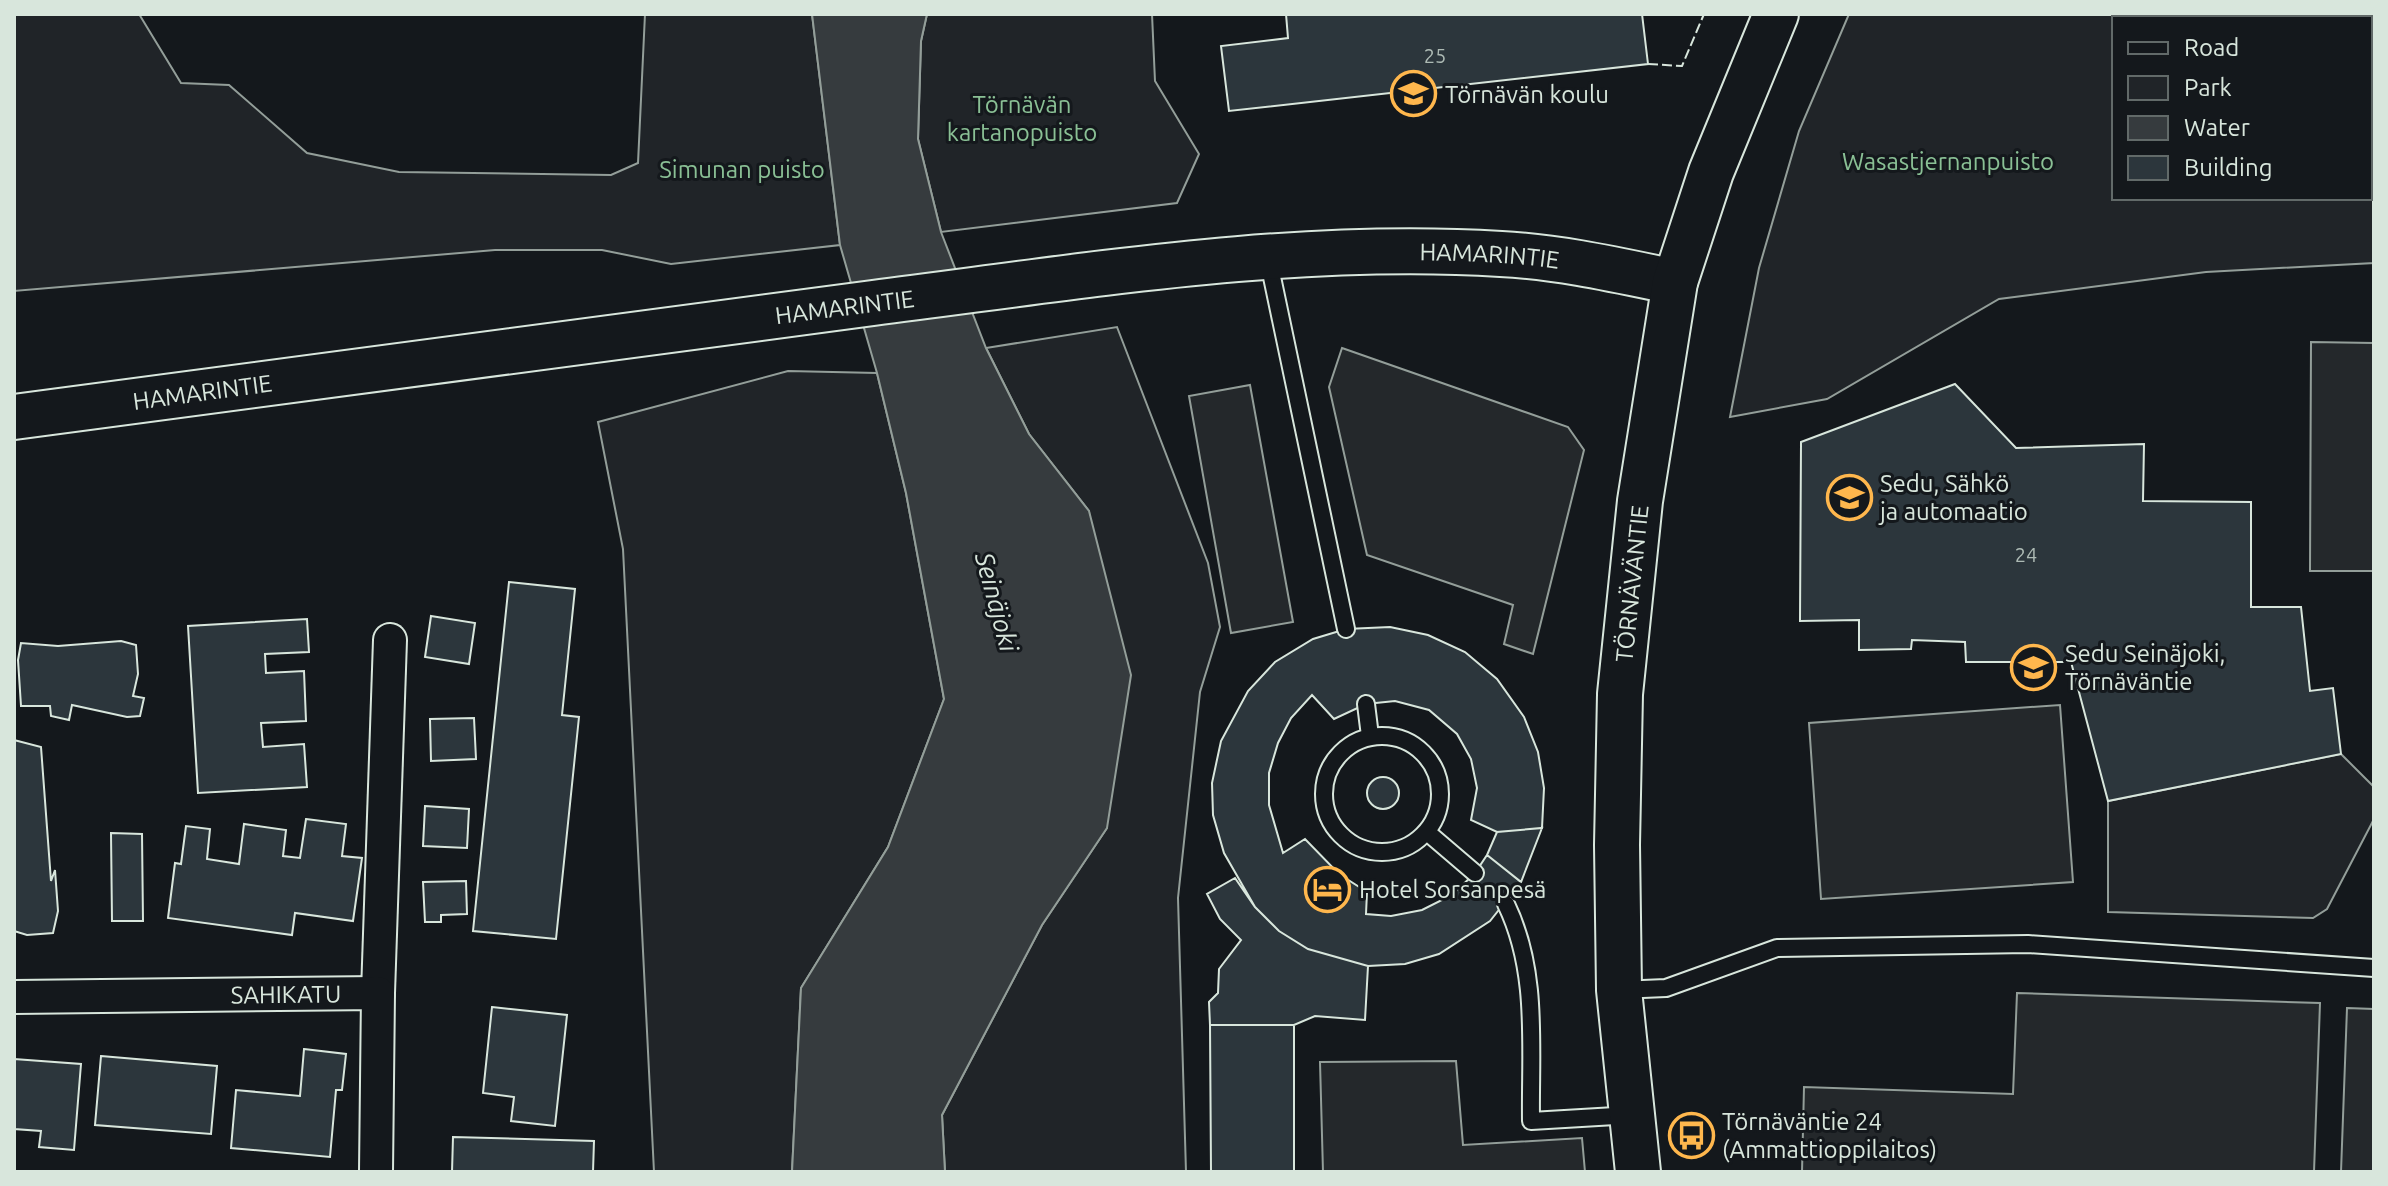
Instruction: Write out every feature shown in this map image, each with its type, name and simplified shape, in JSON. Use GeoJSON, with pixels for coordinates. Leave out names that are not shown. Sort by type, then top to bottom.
{"type":"FeatureCollection","features":[{"type":"Feature","properties":{"kind":"main road","name":"TÖRNÄVÄNTIE"},"geometry":{"type":"LineString","coordinates":[[1638,1172],[1619,990],[1620,694],[1640,501],[1675,282],[1711,172],[1776,14]]}},
{"type":"Feature","properties":{"kind":"main road","name":"HAMARINTIE"},"geometry":{"type":"LineString","coordinates":[[14,417],[796,313],[1095,275],[1268,257],[1388,252],[1501,254],[1582,262],[1675,282]]}},
{"type":"Feature","properties":{"kind":"street"},"geometry":{"type":"LineString","coordinates":[[376,1172],[378,993],[390,640]]}},
{"type":"Feature","properties":{"kind":"street","name":"SAHIKATU"},"geometry":{"type":"LineString","coordinates":[[14,997],[378,993]]}},
{"type":"Feature","properties":{"kind":"lane"},"geometry":{"type":"LineString","coordinates":[[1268,257],[1346,629]]}},
{"type":"Feature","properties":{"kind":"lane"},"geometry":{"type":"LineString","coordinates":[[1366,704],[1370,736]]}},
{"type":"Feature","properties":{"kind":"lane"},"geometry":{"type":"LineString","coordinates":[[1370,736],[1389,736],[1409,742],[1421,751],[1434,767],[1440,791],[1438,812],[1427,832],[1411,845],[1391,852],[1371,852],[1349,843],[1334,830],[1323,804],[1325,775],[1335,757],[1351,744],[1370,736]]}},
{"type":"Feature","properties":{"kind":"lane"},"geometry":{"type":"LineString","coordinates":[[1427,832],[1475,873]]}},
{"type":"Feature","properties":{"kind":"lane"},"geometry":{"type":"LineString","coordinates":[[1506,904],[1521,935],[1530,976],[1531,1121],[1633,1115]]}},
{"type":"Feature","properties":{"kind":"lane"},"geometry":{"type":"LineString","coordinates":[[1619,990],[1666,988],[1777,948],[2028,944],[2374,968]]}},
{"type":"Feature","properties":{"kind":"green space","name":"Simunan puisto"},"geometry":{"type":"Polygon","coordinates":[[[14,14],[139,14],[181,83],[229,85],[307,153],[399,172],[611,175],[638,163],[645,14],[812,14],[840,245],[671,264],[602,250],[495,250],[14,291],[14,14]]]}},
{"type":"Feature","properties":{"kind":"green space","name":"Törnävän kartanopuisto"},"geometry":{"type":"Polygon","coordinates":[[[927,14],[1152,14],[1155,81],[1199,154],[1177,203],[941,232],[918,139],[921,41],[927,14]]]}},
{"type":"Feature","properties":{"kind":"green space","name":"Wasastjernanpuisto"},"geometry":{"type":"Polygon","coordinates":[[[1849,14],[2374,14],[2374,263],[2206,272],[1999,299],[1827,399],[1730,417],[1759,268],[1799,131],[1849,14]]]}},
{"type":"Feature","properties":{"kind":"green space"},"geometry":{"type":"Polygon","coordinates":[[[1117,327],[1208,563],[1220,627],[1200,692],[1178,898],[1186,1172],[945,1172],[942,1115],[1042,925],[1107,828],[1089,511],[1029,434],[986,348],[1117,327]]]}},
{"type":"Feature","properties":{"kind":"green space"},"geometry":{"type":"Polygon","coordinates":[[[788,371],[877,373],[906,493],[944,699],[888,847],[801,988],[792,1172],[654,1172],[623,549],[598,422],[788,371]]]}},
{"type":"Feature","properties":{"kind":"green space"},"geometry":{"type":"Polygon","coordinates":[[[2341,754],[2374,787],[2374,819],[2327,909],[2313,918],[2108,912],[2108,801],[2341,754]]]}},
{"type":"Feature","properties":{"kind":"shaded area"},"geometry":{"type":"Polygon","coordinates":[[[2311,342],[2374,343],[2374,571],[2310,571],[2311,342]]]}},
{"type":"Feature","properties":{"kind":"shaded area"},"geometry":{"type":"Polygon","coordinates":[[[1342,348],[1568,427],[1584,450],[1533,654],[1504,644],[1513,605],[1367,555],[1329,387],[1342,348]]]}},
{"type":"Feature","properties":{"kind":"shaded area"},"geometry":{"type":"Polygon","coordinates":[[[1250,385],[1293,622],[1231,633],[1189,396],[1250,385]]]}},
{"type":"Feature","properties":{"kind":"shaded area"},"geometry":{"type":"Polygon","coordinates":[[[2060,705],[2073,882],[1821,899],[1809,723],[2060,705]]]}},
{"type":"Feature","properties":{"kind":"shaded area"},"geometry":{"type":"Polygon","coordinates":[[[2017,993],[2320,1003],[2314,1172],[1802,1172],[1804,1087],[2013,1094],[2017,993]]]}},
{"type":"Feature","properties":{"kind":"shaded area"},"geometry":{"type":"Polygon","coordinates":[[[2347,1008],[2374,1009],[2374,1172],[2341,1172],[2347,1008]]]}},
{"type":"Feature","properties":{"kind":"shaded area"},"geometry":{"type":"Polygon","coordinates":[[[1456,1061],[1463,1145],[1582,1138],[1585,1172],[1323,1172],[1320,1062],[1456,1061]]]}},
{"type":"Feature","properties":{"kind":"water","name":"Seinäjoki"},"geometry":{"type":"Polygon","coordinates":[[[812,14],[927,14],[921,41],[918,139],[941,232],[986,348],[1029,434],[1089,511],[1131,675],[1107,828],[1042,925],[942,1115],[945,1172],[792,1172],[801,988],[888,847],[944,699],[906,493],[877,373],[840,245],[812,14]]]}},
{"type":"Feature","properties":{"kind":"building"},"geometry":{"type":"Polygon","coordinates":[[[1286,14],[1642,14],[1648,64],[1229,111],[1221,46],[1288,38],[1286,14]]]}},
{"type":"Feature","properties":{"kind":"building"},"geometry":{"type":"Polygon","coordinates":[[[1955,384],[2016,448],[2144,444],[2143,501],[2251,502],[2251,607],[2301,607],[2310,691],[2333,688],[2341,754],[2108,801],[2071,662],[1966,662],[1965,642],[1912,640],[1911,649],[1859,650],[1859,620],[1800,621],[1801,442],[1955,384]]]}},
{"type":"Feature","properties":{"kind":"building"},"geometry":{"type":"Polygon","coordinates":[[[509,582],[575,589],[562,715],[579,717],[556,939],[473,931],[509,582]]]}},
{"type":"Feature","properties":{"kind":"building"},"geometry":{"type":"Polygon","coordinates":[[[431,616],[475,623],[469,664],[425,657],[431,616]]]}},
{"type":"Feature","properties":{"kind":"building"},"geometry":{"type":"Polygon","coordinates":[[[307,619],[309,652],[265,654],[266,673],[304,671],[306,721],[261,723],[263,747],[304,744],[307,787],[198,793],[188,626],[307,619]]]}},
{"type":"Feature","properties":{"kind":"building"},"geometry":{"type":"Polygon","coordinates":[[[1390,627],[1428,635],[1465,652],[1497,679],[1524,717],[1538,752],[1544,788],[1542,828],[1497,832],[1471,820],[1477,788],[1471,759],[1457,734],[1429,710],[1395,701],[1366,704],[1334,719],[1312,695],[1291,718],[1278,743],[1269,773],[1269,805],[1283,853],[1305,839],[1339,874],[1367,892],[1366,914],[1391,916],[1422,910],[1452,895],[1475,873],[1487,855],[1521,882],[1490,921],[1439,954],[1405,964],[1368,966],[1308,949],[1279,931],[1255,907],[1224,853],[1213,815],[1212,783],[1221,741],[1248,691],[1275,662],[1313,639],[1346,629],[1390,627]]]}},
{"type":"Feature","properties":{"kind":"building"},"geometry":{"type":"Polygon","coordinates":[[[121,641],[136,645],[138,674],[133,696],[144,698],[140,716],[127,717],[72,705],[69,720],[51,716],[50,706],[21,706],[18,660],[21,643],[58,646],[121,641]]]}},
{"type":"Feature","properties":{"kind":"building"},"geometry":{"type":"Polygon","coordinates":[[[474,718],[476,759],[431,761],[430,719],[474,718]]]}},
{"type":"Feature","properties":{"kind":"building"},"geometry":{"type":"Polygon","coordinates":[[[14,740],[41,747],[51,881],[55,870],[58,911],[53,933],[27,935],[14,931],[14,740]]]}},
{"type":"Feature","properties":{"kind":"building"},"geometry":{"type":"Polygon","coordinates":[[[1383,777],[1394,782],[1399,793],[1394,804],[1383,809],[1372,804],[1367,793],[1372,782],[1383,777]]]}},
{"type":"Feature","properties":{"kind":"building"},"geometry":{"type":"Polygon","coordinates":[[[425,806],[469,809],[467,848],[423,846],[425,806]]]}},
{"type":"Feature","properties":{"kind":"building"},"geometry":{"type":"Polygon","coordinates":[[[306,819],[346,824],[342,856],[362,858],[353,921],[295,913],[292,935],[168,918],[175,863],[181,864],[186,826],[210,829],[207,859],[239,864],[244,824],[286,830],[283,856],[300,858],[306,819]]]}},
{"type":"Feature","properties":{"kind":"building"},"geometry":{"type":"Polygon","coordinates":[[[1542,828],[1521,882],[1487,855],[1497,832],[1542,828]]]}},
{"type":"Feature","properties":{"kind":"building"},"geometry":{"type":"Polygon","coordinates":[[[111,833],[142,834],[143,921],[112,921],[111,833]]]}},
{"type":"Feature","properties":{"kind":"building"},"geometry":{"type":"Polygon","coordinates":[[[1235,878],[1255,907],[1279,931],[1308,949],[1368,966],[1365,1020],[1315,1016],[1294,1025],[1210,1025],[1209,1002],[1218,993],[1219,969],[1241,940],[1220,919],[1207,894],[1235,878]]]}},
{"type":"Feature","properties":{"kind":"building"},"geometry":{"type":"Polygon","coordinates":[[[466,881],[467,914],[441,915],[441,922],[425,922],[423,882],[466,881]]]}},
{"type":"Feature","properties":{"kind":"building"},"geometry":{"type":"Polygon","coordinates":[[[492,1007],[567,1015],[555,1126],[511,1121],[514,1097],[483,1093],[492,1007]]]}},
{"type":"Feature","properties":{"kind":"building"},"geometry":{"type":"Polygon","coordinates":[[[1210,1025],[1294,1025],[1294,1172],[1211,1172],[1210,1025]]]}},
{"type":"Feature","properties":{"kind":"building"},"geometry":{"type":"Polygon","coordinates":[[[304,1049],[346,1054],[342,1090],[336,1090],[330,1157],[231,1148],[236,1090],[300,1096],[304,1049]]]}},
{"type":"Feature","properties":{"kind":"building"},"geometry":{"type":"Polygon","coordinates":[[[101,1056],[217,1066],[211,1134],[95,1125],[101,1056]]]}},
{"type":"Feature","properties":{"kind":"building"},"geometry":{"type":"Polygon","coordinates":[[[14,1059],[81,1064],[74,1150],[39,1147],[41,1131],[14,1129],[14,1059]]]}},
{"type":"Feature","properties":{"kind":"building"},"geometry":{"type":"Polygon","coordinates":[[[453,1137],[594,1141],[593,1172],[452,1172],[453,1137]]]}},
{"type":"Feature","properties":{"kind":"fence"},"geometry":{"type":"LineString","coordinates":[[1648,64],[1682,66],[1704,14]]}},
{"type":"Feature","properties":{"kind":"place","name":"Törnävän koulu"},"geometry":{"type":"Point","coordinates":[1414,94]}},
{"type":"Feature","properties":{"kind":"place","name":"Sedu, Sähkö ja automaatio"},"geometry":{"type":"Point","coordinates":[1849,497]}},
{"type":"Feature","properties":{"kind":"place","name":"Sedu Seinäjoki, Törnäväntie"},"geometry":{"type":"Point","coordinates":[2034,667]}},
{"type":"Feature","properties":{"kind":"place","name":"Hotel Sorsanpesä"},"geometry":{"type":"Point","coordinates":[1328,889]}},
{"type":"Feature","properties":{"kind":"place","name":"Törnäväntie 24 (Ammattioppilaitos)"},"geometry":{"type":"Point","coordinates":[1691,1135]}}]}
